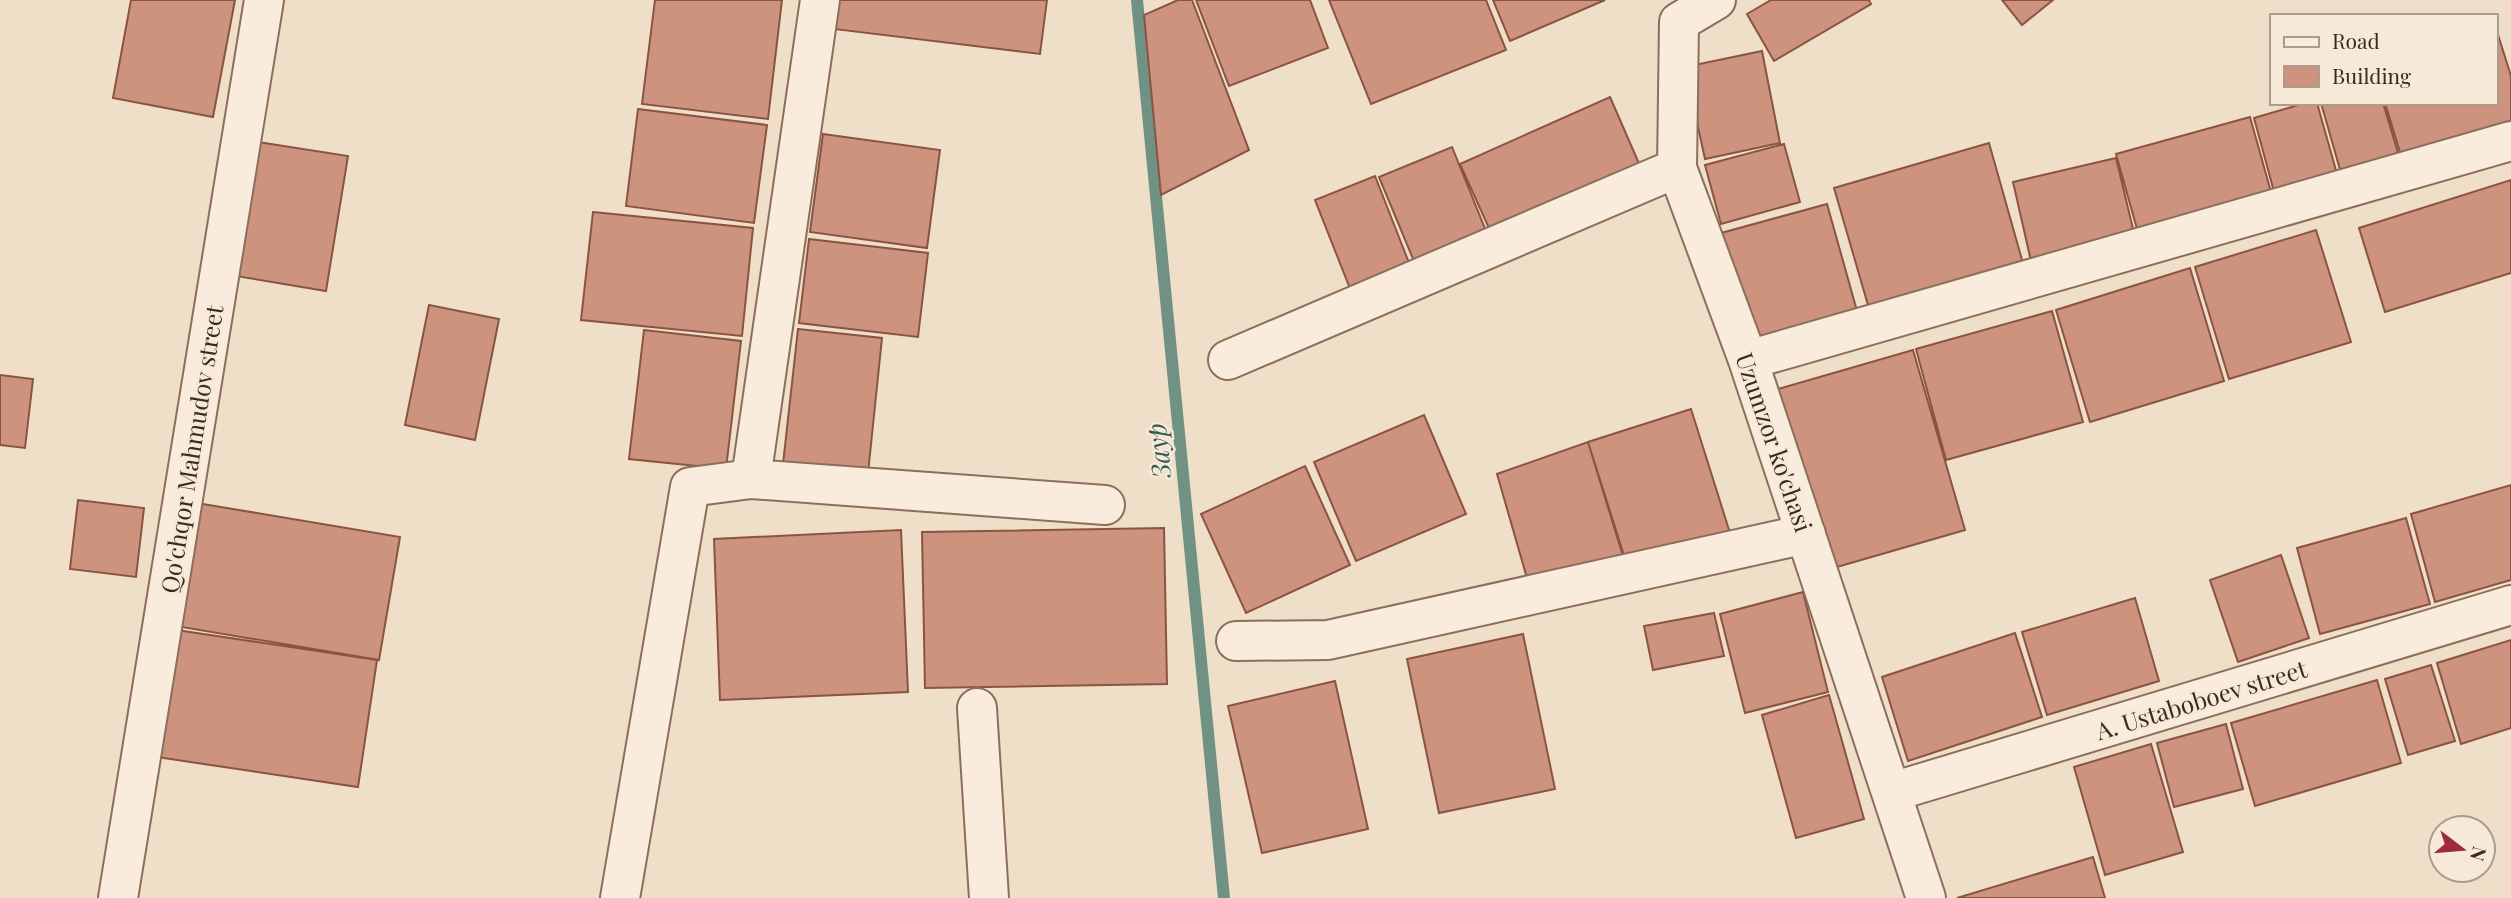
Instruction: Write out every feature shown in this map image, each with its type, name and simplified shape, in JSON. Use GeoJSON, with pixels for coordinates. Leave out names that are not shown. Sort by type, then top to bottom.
{"type":"FeatureCollection","features":[{"type":"Feature","properties":{"kind":"street","name":"Qo'chqor Mahmudov street"},"geometry":{"type":"LineString","coordinates":[[118,898],[264,0]]}},
{"type":"Feature","properties":{"kind":"street"},"geometry":{"type":"LineString","coordinates":[[751,479],[820,0]]}},
{"type":"Feature","properties":{"kind":"street","name":"Uzumzor ko'chasi"},"geometry":{"type":"LineString","coordinates":[[1716,0],[1679,22],[1677,168],[1748,360],[1926,898]]}},
{"type":"Feature","properties":{"kind":"street"},"geometry":{"type":"LineString","coordinates":[[1748,360],[2511,141]]}},
{"type":"Feature","properties":{"kind":"street"},"geometry":{"type":"LineString","coordinates":[[1228,360],[1677,168]]}},
{"type":"Feature","properties":{"kind":"street"},"geometry":{"type":"LineString","coordinates":[[620,898],[690,487],[751,479],[1105,505]]}},
{"type":"Feature","properties":{"kind":"street"},"geometry":{"type":"LineString","coordinates":[[1236,641],[1328,640],[1806,534]]}},
{"type":"Feature","properties":{"kind":"street","name":"A. Ustaboboev street"},"geometry":{"type":"LineString","coordinates":[[1892,792],[2511,605]]}},
{"type":"Feature","properties":{"kind":"street"},"geometry":{"type":"LineString","coordinates":[[977,708],[989,898]]}},
{"type":"Feature","properties":{"kind":"building"},"geometry":{"type":"Polygon","coordinates":[[[131,0],[235,0],[213,117],[113,98],[131,0]]]}},
{"type":"Feature","properties":{"kind":"building"},"geometry":{"type":"Polygon","coordinates":[[[655,0],[782,0],[768,119],[642,104],[655,0]]]}},
{"type":"Feature","properties":{"kind":"building"},"geometry":{"type":"Polygon","coordinates":[[[838,0],[1047,0],[1040,54],[834,29],[838,0]]]}},
{"type":"Feature","properties":{"kind":"building"},"geometry":{"type":"Polygon","coordinates":[[[1178,0],[1192,0],[1249,150],[1161,195],[1144,15],[1178,0]]]}},
{"type":"Feature","properties":{"kind":"building"},"geometry":{"type":"Polygon","coordinates":[[[1196,0],[1310,0],[1328,48],[1229,86],[1196,0]]]}},
{"type":"Feature","properties":{"kind":"building"},"geometry":{"type":"Polygon","coordinates":[[[1329,0],[1486,0],[1506,50],[1371,104],[1329,0]]]}},
{"type":"Feature","properties":{"kind":"building"},"geometry":{"type":"Polygon","coordinates":[[[1493,0],[1605,0],[1510,41],[1493,0]]]}},
{"type":"Feature","properties":{"kind":"building"},"geometry":{"type":"Polygon","coordinates":[[[1771,0],[1869,0],[1871,4],[1774,61],[1747,14],[1771,0]]]}},
{"type":"Feature","properties":{"kind":"building"},"geometry":{"type":"Polygon","coordinates":[[[2002,0],[2053,0],[2022,25],[2002,0]]]}},
{"type":"Feature","properties":{"kind":"building"},"geometry":{"type":"Polygon","coordinates":[[[2497,31],[2511,76],[2511,128],[2403,162],[2386,105],[2497,105],[2497,31]]]}},
{"type":"Feature","properties":{"kind":"building"},"geometry":{"type":"Polygon","coordinates":[[[1762,51],[1780,143],[1705,159],[1685,67],[1762,51]]]}},
{"type":"Feature","properties":{"kind":"building"},"geometry":{"type":"Polygon","coordinates":[[[1610,97],[1641,168],[1492,235],[1460,164],[1610,97]]]}},
{"type":"Feature","properties":{"kind":"building"},"geometry":{"type":"Polygon","coordinates":[[[2298,105],[2318,105],[2339,181],[2276,199],[2254,118],[2298,105]]]}},
{"type":"Feature","properties":{"kind":"building"},"geometry":{"type":"Polygon","coordinates":[[[2322,105],[2384,105],[2401,163],[2343,180],[2322,105]]]}},
{"type":"Feature","properties":{"kind":"building"},"geometry":{"type":"Polygon","coordinates":[[[638,109],[767,125],[754,223],[626,206],[638,109]]]}},
{"type":"Feature","properties":{"kind":"building"},"geometry":{"type":"Polygon","coordinates":[[[2250,117],[2273,199],[2139,236],[2116,154],[2250,117]]]}},
{"type":"Feature","properties":{"kind":"building"},"geometry":{"type":"Polygon","coordinates":[[[823,134],[940,150],[927,248],[810,232],[823,134]]]}},
{"type":"Feature","properties":{"kind":"building"},"geometry":{"type":"Polygon","coordinates":[[[258,142],[348,156],[326,291],[236,276],[258,142]]]}},
{"type":"Feature","properties":{"kind":"building"},"geometry":{"type":"Polygon","coordinates":[[[1989,143],[2024,267],[1870,312],[1834,188],[1989,143]]]}},
{"type":"Feature","properties":{"kind":"building"},"geometry":{"type":"Polygon","coordinates":[[[1784,144],[1800,202],[1721,224],[1705,165],[1784,144]]]}},
{"type":"Feature","properties":{"kind":"building"},"geometry":{"type":"Polygon","coordinates":[[[1452,147],[1488,236],[1416,266],[1379,177],[1452,147]]]}},
{"type":"Feature","properties":{"kind":"building"},"geometry":{"type":"Polygon","coordinates":[[[2116,158],[2135,237],[2031,261],[2013,182],[2116,158]]]}},
{"type":"Feature","properties":{"kind":"building"},"geometry":{"type":"Polygon","coordinates":[[[1375,176],[1411,268],[1351,291],[1315,200],[1375,176]]]}},
{"type":"Feature","properties":{"kind":"building"},"geometry":{"type":"Polygon","coordinates":[[[2511,180],[2511,273],[2385,312],[2359,228],[2511,180]]]}},
{"type":"Feature","properties":{"kind":"building"},"geometry":{"type":"Polygon","coordinates":[[[1827,204],[1859,318],[1752,347],[1721,233],[1827,204]]]}},
{"type":"Feature","properties":{"kind":"building"},"geometry":{"type":"Polygon","coordinates":[[[593,212],[753,228],[742,336],[581,320],[593,212]]]}},
{"type":"Feature","properties":{"kind":"building"},"geometry":{"type":"Polygon","coordinates":[[[2316,230],[2351,342],[2229,379],[2195,267],[2316,230]]]}},
{"type":"Feature","properties":{"kind":"building"},"geometry":{"type":"Polygon","coordinates":[[[809,239],[928,253],[918,337],[799,323],[809,239]]]}},
{"type":"Feature","properties":{"kind":"building"},"geometry":{"type":"Polygon","coordinates":[[[2190,268],[2224,381],[2090,422],[2056,310],[2190,268]]]}},
{"type":"Feature","properties":{"kind":"building"},"geometry":{"type":"Polygon","coordinates":[[[429,305],[499,319],[475,440],[405,425],[429,305]]]}},
{"type":"Feature","properties":{"kind":"building"},"geometry":{"type":"Polygon","coordinates":[[[2052,311],[2083,422],[1946,460],[1916,349],[2052,311]]]}},
{"type":"Feature","properties":{"kind":"building"},"geometry":{"type":"Polygon","coordinates":[[[798,329],[882,338],[867,483],[782,473],[798,329]]]}},
{"type":"Feature","properties":{"kind":"building"},"geometry":{"type":"Polygon","coordinates":[[[644,330],[741,341],[726,469],[629,459],[644,330]]]}},
{"type":"Feature","properties":{"kind":"building"},"geometry":{"type":"Polygon","coordinates":[[[1913,350],[1965,530],[1830,569],[1778,389],[1913,350]]]}},
{"type":"Feature","properties":{"kind":"building"},"geometry":{"type":"Polygon","coordinates":[[[0,375],[33,379],[25,448],[0,445],[0,375]]]}},
{"type":"Feature","properties":{"kind":"building"},"geometry":{"type":"Polygon","coordinates":[[[1691,409],[1730,533],[1627,565],[1588,442],[1691,409]]]}},
{"type":"Feature","properties":{"kind":"building"},"geometry":{"type":"Polygon","coordinates":[[[1424,415],[1466,514],[1356,561],[1314,462],[1424,415]]]}},
{"type":"Feature","properties":{"kind":"building"},"geometry":{"type":"Polygon","coordinates":[[[1588,442],[1626,566],[1531,592],[1497,474],[1588,442]]]}},
{"type":"Feature","properties":{"kind":"building"},"geometry":{"type":"Polygon","coordinates":[[[1305,466],[1350,565],[1246,613],[1201,514],[1305,466]]]}},
{"type":"Feature","properties":{"kind":"building"},"geometry":{"type":"Polygon","coordinates":[[[2511,485],[2511,580],[2435,602],[2411,514],[2511,485]]]}},
{"type":"Feature","properties":{"kind":"building"},"geometry":{"type":"Polygon","coordinates":[[[78,500],[144,508],[136,577],[70,569],[78,500]]]}},
{"type":"Feature","properties":{"kind":"building"},"geometry":{"type":"Polygon","coordinates":[[[191,502],[400,537],[379,660],[170,625],[191,502]]]}},
{"type":"Feature","properties":{"kind":"building"},"geometry":{"type":"Polygon","coordinates":[[[2406,518],[2430,604],[2320,634],[2297,548],[2406,518]]]}},
{"type":"Feature","properties":{"kind":"building"},"geometry":{"type":"Polygon","coordinates":[[[1164,528],[1167,684],[925,688],[922,532],[1164,528]]]}},
{"type":"Feature","properties":{"kind":"building"},"geometry":{"type":"Polygon","coordinates":[[[901,530],[908,692],[720,700],[714,539],[901,530]]]}},
{"type":"Feature","properties":{"kind":"building"},"geometry":{"type":"Polygon","coordinates":[[[2281,555],[2309,638],[2238,662],[2210,580],[2281,555]]]}},
{"type":"Feature","properties":{"kind":"building"},"geometry":{"type":"Polygon","coordinates":[[[1803,592],[1828,692],[1745,713],[1720,614],[1803,592]]]}},
{"type":"Feature","properties":{"kind":"building"},"geometry":{"type":"Polygon","coordinates":[[[2135,598],[2159,681],[2047,715],[2022,632],[2135,598]]]}},
{"type":"Feature","properties":{"kind":"building"},"geometry":{"type":"Polygon","coordinates":[[[1714,613],[1724,656],[1653,670],[1644,626],[1714,613]]]}},
{"type":"Feature","properties":{"kind":"building"},"geometry":{"type":"Polygon","coordinates":[[[170,629],[377,660],[358,787],[150,756],[170,629]]]}},
{"type":"Feature","properties":{"kind":"building"},"geometry":{"type":"Polygon","coordinates":[[[2015,633],[2042,717],[1908,761],[1882,677],[2015,633]]]}},
{"type":"Feature","properties":{"kind":"building"},"geometry":{"type":"Polygon","coordinates":[[[1523,634],[1555,789],[1439,813],[1407,659],[1523,634]]]}},
{"type":"Feature","properties":{"kind":"building"},"geometry":{"type":"Polygon","coordinates":[[[2511,640],[2511,728],[2461,744],[2437,663],[2511,640]]]}},
{"type":"Feature","properties":{"kind":"building"},"geometry":{"type":"Polygon","coordinates":[[[2431,665],[2455,741],[2408,755],[2385,679],[2431,665]]]}},
{"type":"Feature","properties":{"kind":"building"},"geometry":{"type":"Polygon","coordinates":[[[2377,680],[2401,763],[2255,806],[2231,723],[2377,680]]]}},
{"type":"Feature","properties":{"kind":"building"},"geometry":{"type":"Polygon","coordinates":[[[1335,681],[1368,829],[1262,853],[1228,706],[1335,681]]]}},
{"type":"Feature","properties":{"kind":"building"},"geometry":{"type":"Polygon","coordinates":[[[1829,695],[1864,819],[1796,838],[1762,715],[1829,695]]]}},
{"type":"Feature","properties":{"kind":"building"},"geometry":{"type":"Polygon","coordinates":[[[2226,724],[2243,789],[2174,807],[2157,743],[2226,724]]]}},
{"type":"Feature","properties":{"kind":"building"},"geometry":{"type":"Polygon","coordinates":[[[2151,744],[2183,852],[2105,875],[2074,767],[2151,744]]]}},
{"type":"Feature","properties":{"kind":"building"},"geometry":{"type":"Polygon","coordinates":[[[2093,857],[2105,898],[1957,898],[2093,857]]]}},
{"type":"Feature","properties":{"kind":"waterway","name":"Заур"},"geometry":{"type":"LineString","coordinates":[[1137,0],[1224,898]]}}]}
